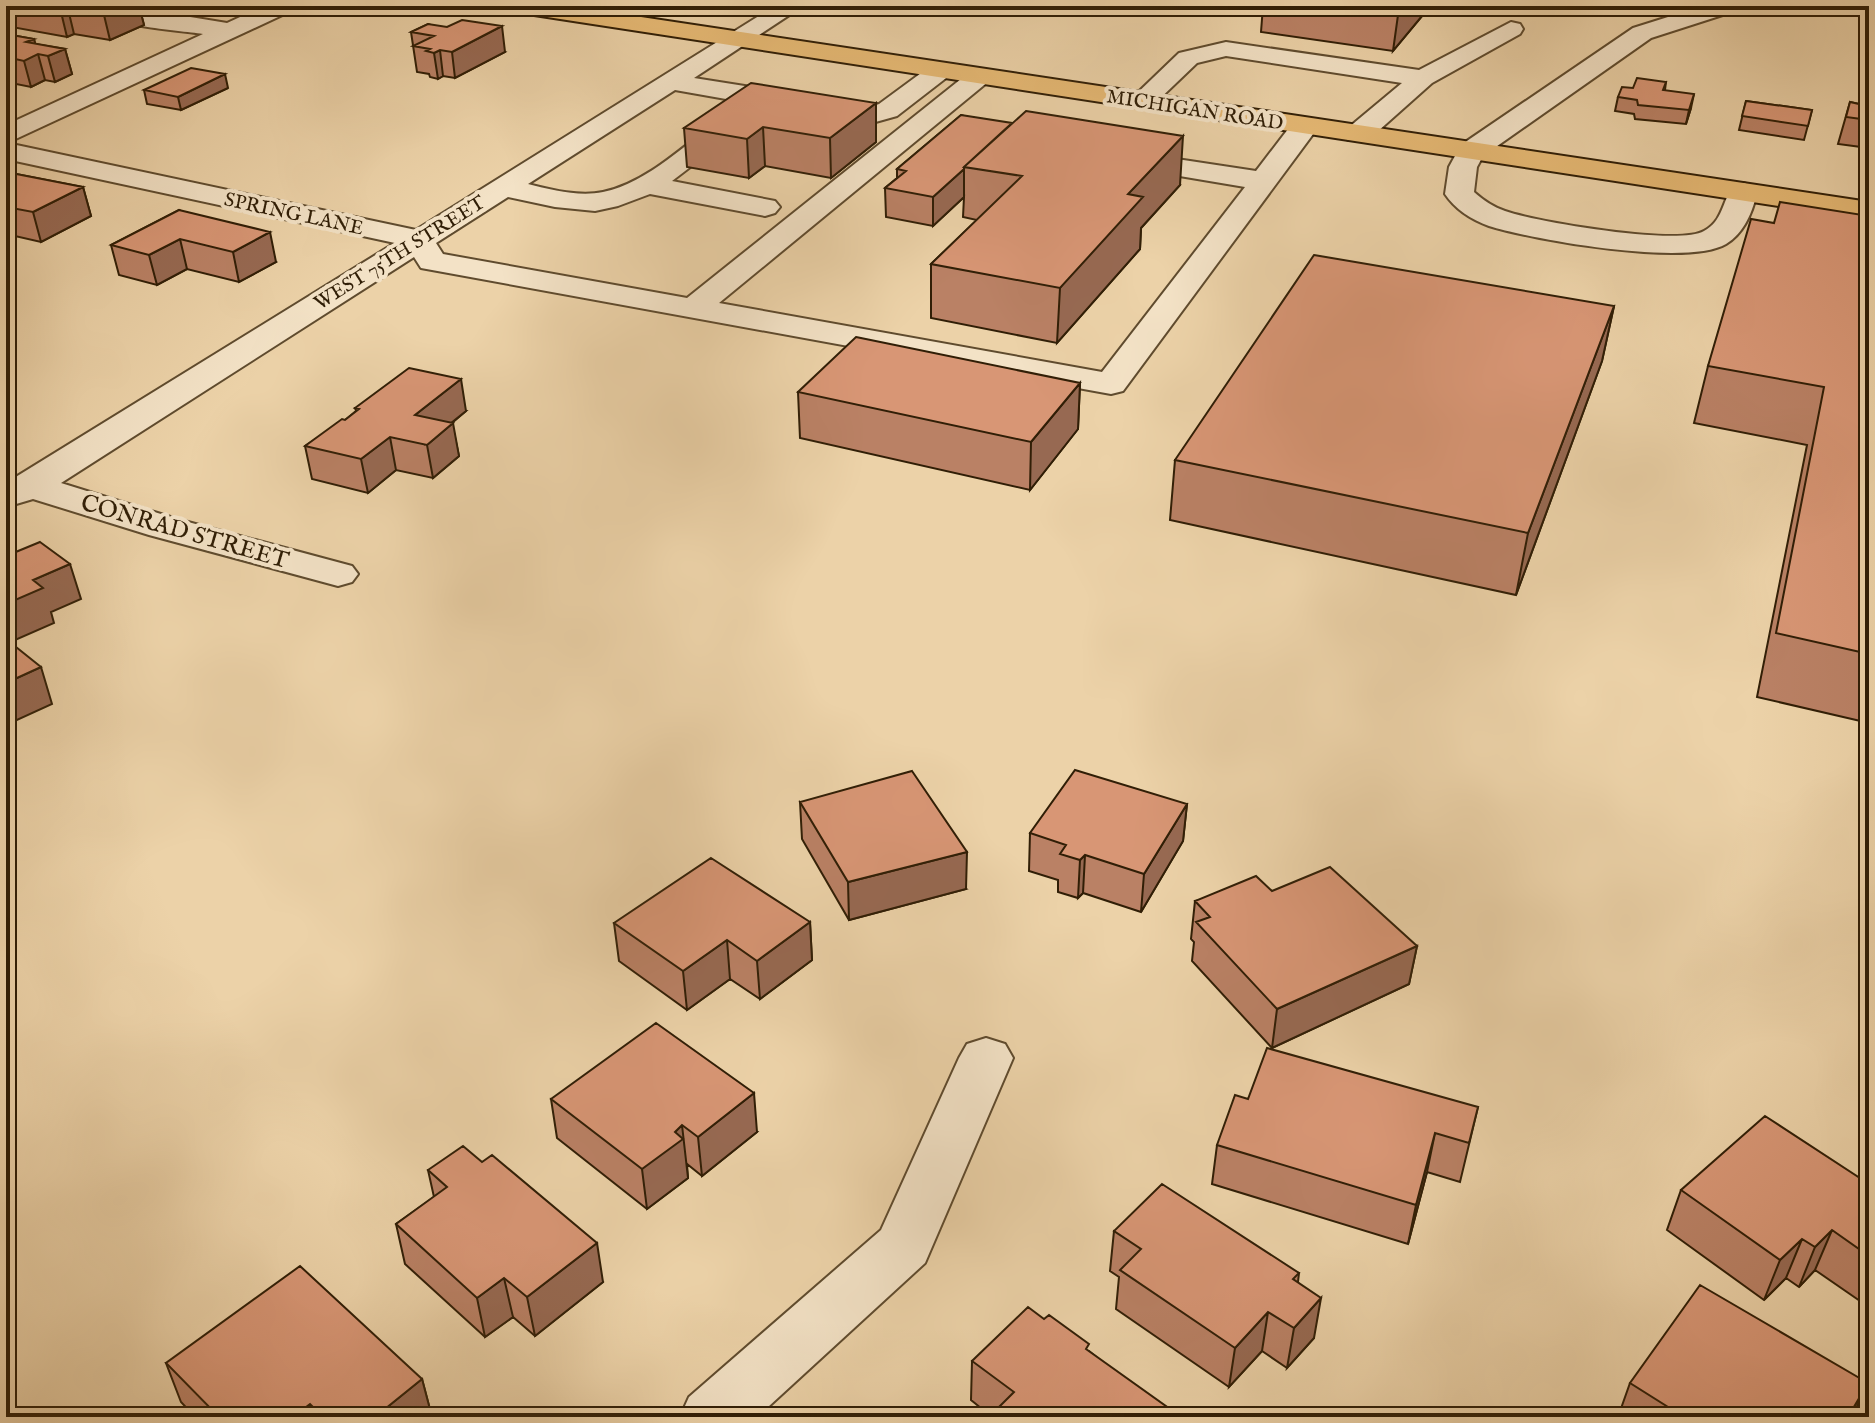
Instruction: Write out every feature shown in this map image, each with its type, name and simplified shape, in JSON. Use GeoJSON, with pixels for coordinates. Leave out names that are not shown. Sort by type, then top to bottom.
{"type":"FeatureCollection","features":[{"type":"Feature","properties":{"kind":"main road","name":"MICHIGAN ROAD"},"geometry":{"type":"LineString","coordinates":[[521,6],[1869,211]]}},
{"type":"Feature","properties":{"kind":"street"},"geometry":{"type":"LineString","coordinates":[[101,6],[122,14],[230,31]]}},
{"type":"Feature","properties":{"kind":"street"},"geometry":{"type":"LineString","coordinates":[[6,135],[283,6]]}},
{"type":"Feature","properties":{"kind":"street","name":"WEST 75TH STREET"},"geometry":{"type":"LineString","coordinates":[[19,491],[791,6]]}},
{"type":"Feature","properties":{"kind":"street"},"geometry":{"type":"LineString","coordinates":[[1727,6],[1642,33],[1471,151],[1463,167],[1459,194],[1475,208],[1498,219],[1673,247],[1709,241],[1727,229],[1739,210],[1743,192]]}},
{"type":"Feature","properties":{"kind":"street"},"geometry":{"type":"LineString","coordinates":[[1358,134],[1423,78],[1511,29]]}},
{"type":"Feature","properties":{"kind":"street"},"geometry":{"type":"LineString","coordinates":[[1142,101],[1188,58],[1226,49],[1423,78]]}},
{"type":"Feature","properties":{"kind":"street"},"geometry":{"type":"LineString","coordinates":[[671,82],[751,95],[760,102],[872,115],[888,110],[941,70]]}},
{"type":"Feature","properties":{"kind":"street"},"geometry":{"type":"LineString","coordinates":[[680,305],[980,76]]}},
{"type":"Feature","properties":{"kind":"street"},"geometry":{"type":"LineString","coordinates":[[502,187],[561,199],[609,200],[644,184],[760,102]]}},
{"type":"Feature","properties":{"kind":"street"},"geometry":{"type":"LineString","coordinates":[[1099,154],[1264,181],[1305,126]]}},
{"type":"Feature","properties":{"kind":"street","name":"SPRING LANE"},"geometry":{"type":"LineString","coordinates":[[6,151],[418,239],[432,261],[1111,384],[1264,181]]}},
{"type":"Feature","properties":{"kind":"street"},"geometry":{"type":"LineString","coordinates":[[644,184],[765,207]]}},
{"type":"Feature","properties":{"kind":"street","name":"CONRAD STREET"},"geometry":{"type":"LineString","coordinates":[[19,491],[338,574]]}},
{"type":"Feature","properties":{"kind":"street"},"geometry":{"type":"LineString","coordinates":[[712,1417],[904,1246],[986,1058]]}},
{"type":"Feature","properties":{"kind":"building"},"geometry":{"type":"Polygon","coordinates":[[[29,6],[125,6],[104,15],[29,6]]]}},
{"type":"Feature","properties":{"kind":"building"},"geometry":{"type":"Polygon","coordinates":[[[1332,6],[1406,6],[1398,15],[1332,6]]]}},
{"type":"Feature","properties":{"kind":"building"},"geometry":{"type":"Polygon","coordinates":[[[462,20],[502,26],[452,52],[440,50],[434,53],[426,51],[430,49],[413,46],[434,36],[411,32],[428,24],[447,27],[462,20]]]}},
{"type":"Feature","properties":{"kind":"building"},"geometry":{"type":"Polygon","coordinates":[[[6,34],[34,39],[26,42],[65,49],[48,56],[38,54],[24,61],[6,57],[6,34]]]}},
{"type":"Feature","properties":{"kind":"building"},"geometry":{"type":"Polygon","coordinates":[[[191,68],[225,74],[178,97],[144,90],[191,68]]]}},
{"type":"Feature","properties":{"kind":"building"},"geometry":{"type":"Polygon","coordinates":[[[1637,78],[1666,82],[1663,90],[1694,94],[1689,110],[1638,105],[1637,100],[1618,97],[1622,87],[1633,88],[1637,78]]]}},
{"type":"Feature","properties":{"kind":"building"},"geometry":{"type":"Polygon","coordinates":[[[751,83],[876,103],[830,138],[763,127],[747,139],[684,128],[751,83]]]}},
{"type":"Feature","properties":{"kind":"building"},"geometry":{"type":"Polygon","coordinates":[[[1861,95],[1869,96],[1869,120],[1846,117],[1850,102],[1859,104],[1861,95]]]}},
{"type":"Feature","properties":{"kind":"building"},"geometry":{"type":"Polygon","coordinates":[[[1746,101],[1812,110],[1808,126],[1742,116],[1746,101]]]}},
{"type":"Feature","properties":{"kind":"building"},"geometry":{"type":"Polygon","coordinates":[[[1026,111],[1183,136],[1128,194],[1143,197],[1060,288],[931,264],[1022,176],[964,167],[1026,111]]]}},
{"type":"Feature","properties":{"kind":"building"},"geometry":{"type":"Polygon","coordinates":[[[961,115],[1012,123],[933,197],[885,188],[906,171],[897,169],[961,115]]]}},
{"type":"Feature","properties":{"kind":"building"},"geometry":{"type":"Polygon","coordinates":[[[6,172],[83,187],[33,212],[6,207],[6,172]]]}},
{"type":"Feature","properties":{"kind":"building"},"geometry":{"type":"Polygon","coordinates":[[[1780,202],[1869,216],[1869,654],[1776,633],[1824,387],[1708,366],[1751,219],[1774,223],[1780,202]]]}},
{"type":"Feature","properties":{"kind":"building"},"geometry":{"type":"Polygon","coordinates":[[[179,210],[270,232],[233,252],[180,239],[149,255],[111,245],[179,210]]]}},
{"type":"Feature","properties":{"kind":"building"},"geometry":{"type":"Polygon","coordinates":[[[1314,255],[1614,306],[1528,533],[1175,460],[1314,255]]]}},
{"type":"Feature","properties":{"kind":"building"},"geometry":{"type":"Polygon","coordinates":[[[856,337],[1080,383],[1031,442],[798,392],[856,337]]]}},
{"type":"Feature","properties":{"kind":"building"},"geometry":{"type":"Polygon","coordinates":[[[409,368],[461,379],[415,415],[453,423],[427,445],[390,437],[361,459],[305,446],[342,419],[345,420],[359,409],[355,408],[409,368]]]}},
{"type":"Feature","properties":{"kind":"building"},"geometry":{"type":"Polygon","coordinates":[[[40,542],[70,564],[33,580],[43,588],[6,604],[6,556],[40,542]]]}},
{"type":"Feature","properties":{"kind":"building"},"geometry":{"type":"Polygon","coordinates":[[[6,639],[41,667],[6,683],[6,639]]]}},
{"type":"Feature","properties":{"kind":"building"},"geometry":{"type":"Polygon","coordinates":[[[1075,770],[1187,804],[1144,874],[1085,855],[1080,860],[1060,854],[1066,845],[1030,833],[1075,770]]]}},
{"type":"Feature","properties":{"kind":"building"},"geometry":{"type":"Polygon","coordinates":[[[912,771],[967,852],[848,882],[800,802],[912,771]]]}},
{"type":"Feature","properties":{"kind":"building"},"geometry":{"type":"Polygon","coordinates":[[[711,858],[810,922],[757,961],[727,940],[683,971],[614,923],[711,858]]]}},
{"type":"Feature","properties":{"kind":"building"},"geometry":{"type":"Polygon","coordinates":[[[1330,867],[1417,946],[1277,1009],[1196,922],[1210,917],[1195,901],[1256,876],[1272,891],[1330,867]]]}},
{"type":"Feature","properties":{"kind":"building"},"geometry":{"type":"Polygon","coordinates":[[[656,1023],[754,1093],[698,1137],[682,1125],[675,1132],[683,1139],[642,1169],[551,1099],[656,1023]]]}},
{"type":"Feature","properties":{"kind":"building"},"geometry":{"type":"Polygon","coordinates":[[[1267,1048],[1478,1107],[1469,1143],[1435,1133],[1416,1205],[1217,1145],[1235,1095],[1248,1099],[1267,1048]]]}},
{"type":"Feature","properties":{"kind":"building"},"geometry":{"type":"Polygon","coordinates":[[[1765,1116],[1869,1184],[1869,1256],[1832,1230],[1815,1247],[1802,1239],[1780,1260],[1681,1190],[1765,1116]]]}},
{"type":"Feature","properties":{"kind":"building"},"geometry":{"type":"Polygon","coordinates":[[[463,1146],[482,1162],[492,1155],[597,1243],[527,1297],[504,1278],[477,1298],[396,1224],[447,1187],[428,1170],[463,1146]]]}},
{"type":"Feature","properties":{"kind":"building"},"geometry":{"type":"Polygon","coordinates":[[[1162,1184],[1299,1273],[1293,1279],[1321,1298],[1294,1328],[1268,1312],[1235,1348],[1120,1270],[1141,1249],[1114,1231],[1162,1184]]]}},
{"type":"Feature","properties":{"kind":"building"},"geometry":{"type":"Polygon","coordinates":[[[300,1266],[422,1379],[375,1417],[323,1417],[310,1404],[293,1417],[219,1417],[166,1363],[300,1266]]]}},
{"type":"Feature","properties":{"kind":"building"},"geometry":{"type":"Polygon","coordinates":[[[1700,1285],[1868,1383],[1848,1417],[1684,1417],[1630,1383],[1700,1285]]]}},
{"type":"Feature","properties":{"kind":"building"},"geometry":{"type":"Polygon","coordinates":[[[1028,1307],[1044,1319],[1049,1315],[1089,1344],[1086,1349],[1170,1409],[1163,1417],[996,1417],[992,1414],[1014,1392],[972,1361],[1028,1307]]]}}]}
